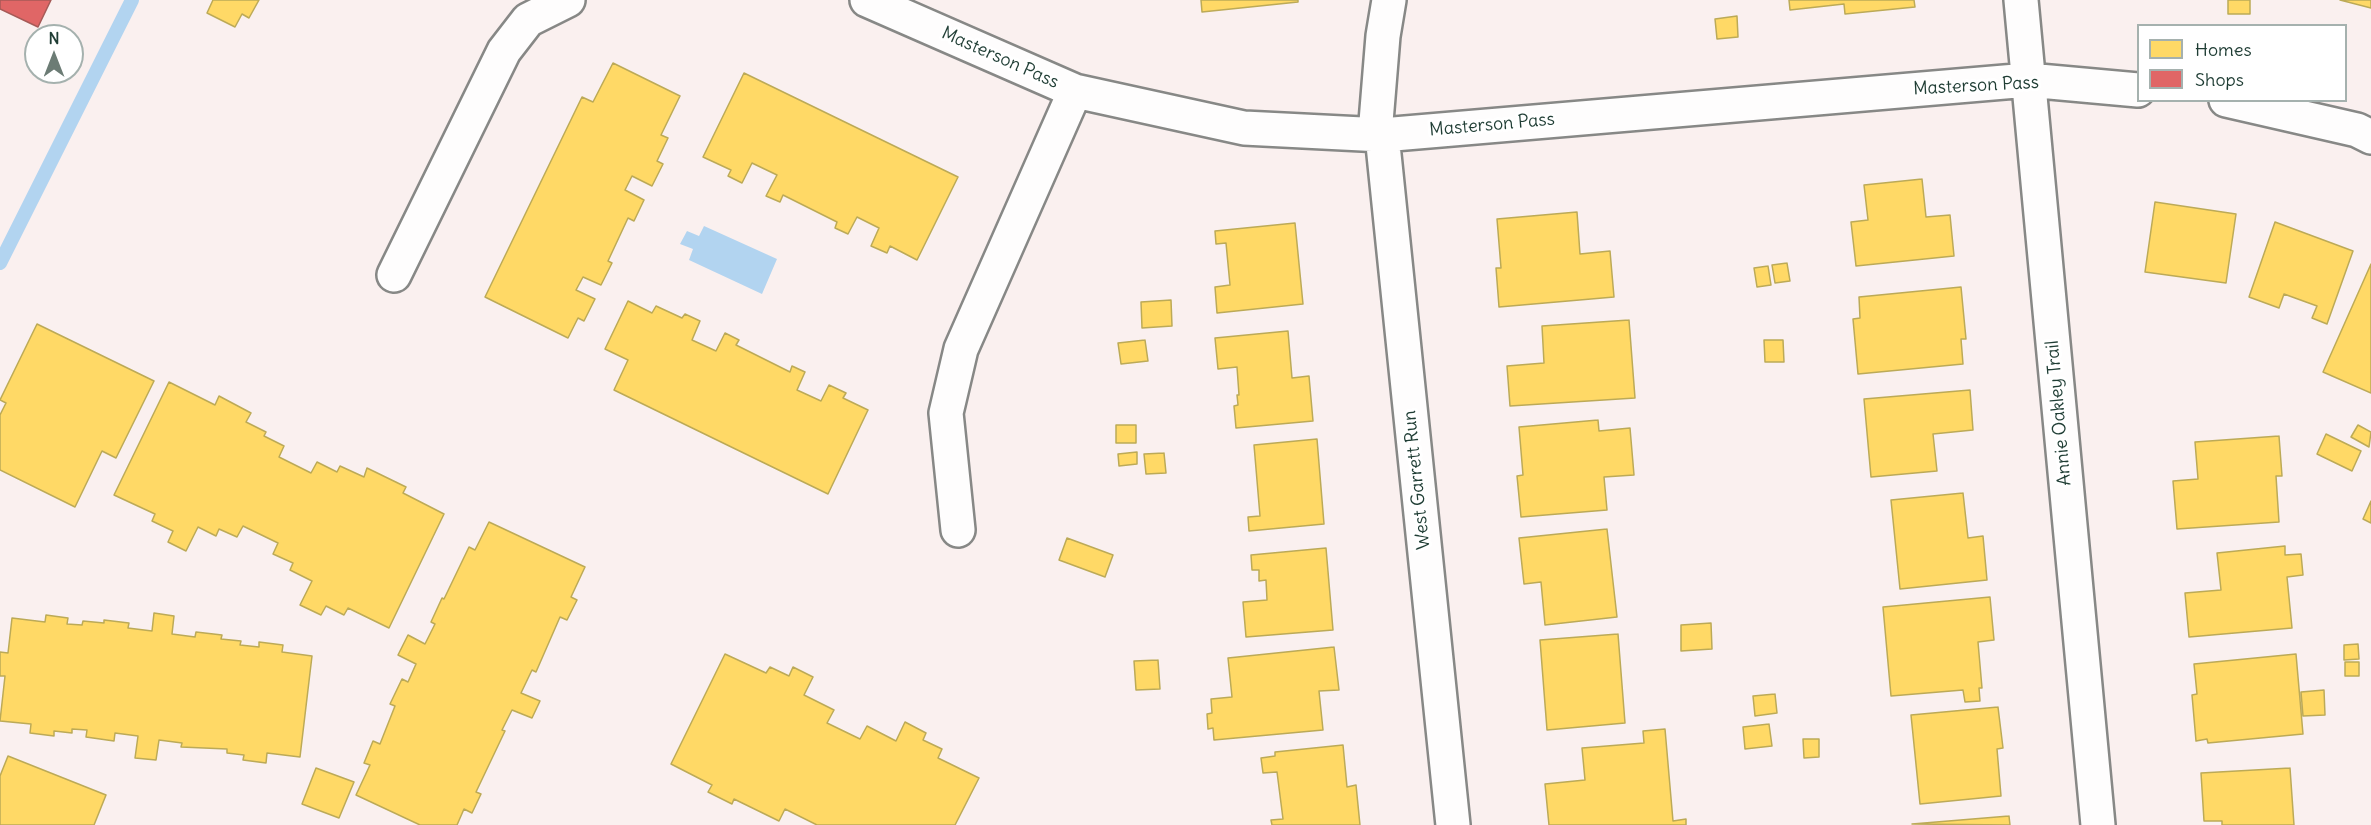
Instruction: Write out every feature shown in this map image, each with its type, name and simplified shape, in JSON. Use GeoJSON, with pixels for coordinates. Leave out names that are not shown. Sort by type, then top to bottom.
{"type":"FeatureCollection","features":[{"type":"Feature","properties":{"kind":"street"},"geometry":{"type":"LineString","coordinates":[[394,275],[504,51],[528,20],[568,0]]}},
{"type":"Feature","properties":{"kind":"street","name":"Masterson Pass"},"geometry":{"type":"LineString","coordinates":[[867,0],[1075,92],[1244,128],[1378,134],[2028,80],[2137,90]]}},
{"type":"Feature","properties":{"kind":"street","name":"West Garrett Run"},"geometry":{"type":"LineString","coordinates":[[1389,0],[1383,36],[1378,134],[1453,825]]}},
{"type":"Feature","properties":{"kind":"street","name":"Annie Oakley Trail"},"geometry":{"type":"LineString","coordinates":[[2021,0],[2098,825]]}},
{"type":"Feature","properties":{"kind":"street"},"geometry":{"type":"LineString","coordinates":[[958,530],[946,413],[961,349],[1075,92]]}},
{"type":"Feature","properties":{"kind":"street"},"geometry":{"type":"LineString","coordinates":[[2235,102],[2356,130],[2371,137]]}},
{"type":"Feature","properties":{"kind":"water"},"geometry":{"type":"Polygon","coordinates":[[[704,226],[777,259],[762,294],[689,260],[693,249],[680,244],[687,231],[699,236],[704,226]]]}},
{"type":"Feature","properties":{"kind":"building: Homes"},"geometry":{"type":"Polygon","coordinates":[[[213,0],[259,0],[249,18],[242,14],[235,27],[207,13],[213,0]]]}},
{"type":"Feature","properties":{"kind":"building: Homes"},"geometry":{"type":"Polygon","coordinates":[[[1201,0],[1298,0],[1298,2],[1202,12],[1201,0]]]}},
{"type":"Feature","properties":{"kind":"building: Homes"},"geometry":{"type":"Polygon","coordinates":[[[1789,0],[1914,0],[1915,7],[1845,14],[1844,4],[1790,10],[1789,0]]]}},
{"type":"Feature","properties":{"kind":"building: Homes"},"geometry":{"type":"Polygon","coordinates":[[[2228,0],[2250,0],[2250,14],[2228,14],[2228,0]]]}},
{"type":"Feature","properties":{"kind":"building: Homes"},"geometry":{"type":"Polygon","coordinates":[[[2340,0],[2371,0],[2371,8],[2340,0]]]}},
{"type":"Feature","properties":{"kind":"building: Homes"},"geometry":{"type":"Polygon","coordinates":[[[1737,16],[1738,37],[1717,39],[1715,19],[1737,16]]]}},
{"type":"Feature","properties":{"kind":"building: Homes"},"geometry":{"type":"Polygon","coordinates":[[[613,63],[680,96],[661,135],[668,138],[657,161],[663,164],[652,186],[632,176],[625,190],[644,200],[634,221],[628,218],[608,261],[612,263],[601,285],[583,277],[576,290],[595,299],[584,321],[578,318],[568,338],[485,297],[582,97],[593,102],[613,63]]]}},
{"type":"Feature","properties":{"kind":"building: Homes"},"geometry":{"type":"Polygon","coordinates":[[[744,73],[958,177],[917,260],[890,246],[887,253],[871,246],[879,228],[857,217],[848,234],[835,228],[837,222],[783,195],[780,202],[766,196],[777,175],[752,163],[742,183],[728,176],[731,170],[703,157],[744,73]]]}},
{"type":"Feature","properties":{"kind":"building: Homes"},"geometry":{"type":"Polygon","coordinates":[[[1922,179],[1926,217],[1950,215],[1954,256],[1856,266],[1851,222],[1868,220],[1864,185],[1922,179]]]}},
{"type":"Feature","properties":{"kind":"building: Homes"},"geometry":{"type":"Polygon","coordinates":[[[2155,202],[2236,214],[2226,283],[2145,272],[2155,202]]]}},
{"type":"Feature","properties":{"kind":"building: Homes"},"geometry":{"type":"Polygon","coordinates":[[[1577,212],[1580,254],[1610,251],[1614,297],[1499,307],[1496,268],[1501,268],[1497,219],[1577,212]]]}},
{"type":"Feature","properties":{"kind":"building: Homes"},"geometry":{"type":"Polygon","coordinates":[[[2275,222],[2353,251],[2327,324],[2312,318],[2317,306],[2284,294],[2279,308],[2249,297],[2275,222]]]}},
{"type":"Feature","properties":{"kind":"building: Homes"},"geometry":{"type":"Polygon","coordinates":[[[1295,223],[1303,304],[1217,313],[1215,287],[1230,285],[1226,243],[1216,244],[1215,231],[1295,223]]]}},
{"type":"Feature","properties":{"kind":"building: Homes"},"geometry":{"type":"Polygon","coordinates":[[[1787,263],[1790,281],[1775,283],[1772,265],[1787,263]]]}},
{"type":"Feature","properties":{"kind":"building: Homes"},"geometry":{"type":"Polygon","coordinates":[[[2371,264],[2371,393],[2323,372],[2371,264]]]}},
{"type":"Feature","properties":{"kind":"building: Homes"},"geometry":{"type":"Polygon","coordinates":[[[1768,266],[1771,285],[1757,287],[1754,268],[1768,266]]]}},
{"type":"Feature","properties":{"kind":"building: Homes"},"geometry":{"type":"Polygon","coordinates":[[[1961,287],[1966,339],[1961,339],[1963,364],[1858,374],[1853,319],[1860,318],[1859,297],[1961,287]]]}},
{"type":"Feature","properties":{"kind":"building: Homes"},"geometry":{"type":"Polygon","coordinates":[[[1171,300],[1172,326],[1142,328],[1141,302],[1171,300]]]}},
{"type":"Feature","properties":{"kind":"building: Homes"},"geometry":{"type":"Polygon","coordinates":[[[628,301],[652,313],[656,306],[682,318],[685,314],[700,321],[692,340],[716,351],[725,333],[739,340],[736,345],[790,372],[792,366],[805,372],[797,390],[821,401],[829,385],[846,393],[843,398],[868,410],[828,494],[614,390],[628,360],[605,349],[628,301]]]}},
{"type":"Feature","properties":{"kind":"building: Homes"},"geometry":{"type":"Polygon","coordinates":[[[1629,320],[1635,398],[1510,406],[1507,366],[1544,363],[1542,326],[1629,320]]]}},
{"type":"Feature","properties":{"kind":"building: Homes"},"geometry":{"type":"Polygon","coordinates":[[[37,324],[154,381],[116,458],[102,451],[75,507],[0,470],[0,415],[6,403],[0,400],[37,324]]]}},
{"type":"Feature","properties":{"kind":"building: Homes"},"geometry":{"type":"Polygon","coordinates":[[[1288,331],[1292,378],[1309,376],[1313,421],[1236,428],[1234,406],[1238,405],[1237,395],[1239,395],[1237,367],[1218,369],[1215,338],[1288,331]]]}},
{"type":"Feature","properties":{"kind":"building: Homes"},"geometry":{"type":"Polygon","coordinates":[[[1145,340],[1148,361],[1121,364],[1118,343],[1145,340]]]}},
{"type":"Feature","properties":{"kind":"building: Homes"},"geometry":{"type":"Polygon","coordinates":[[[1764,340],[1783,340],[1784,362],[1765,362],[1764,340]]]}},
{"type":"Feature","properties":{"kind":"building: Homes"},"geometry":{"type":"Polygon","coordinates":[[[169,382],[215,405],[219,396],[251,413],[246,422],[266,432],[264,436],[284,446],[279,457],[311,473],[317,462],[337,472],[340,466],[364,477],[367,468],[406,487],[403,493],[444,514],[389,628],[348,608],[344,615],[326,606],[321,615],[300,605],[312,581],[290,570],[293,563],[273,554],[278,543],[243,526],[237,537],[219,529],[216,536],[198,527],[186,551],[168,542],[173,531],[152,521],[155,514],[114,495],[169,382]]]}},
{"type":"Feature","properties":{"kind":"building: Homes"},"geometry":{"type":"Polygon","coordinates":[[[1970,390],[1973,430],[1933,434],[1937,471],[1871,477],[1864,399],[1970,390]]]}},
{"type":"Feature","properties":{"kind":"building: Homes"},"geometry":{"type":"Polygon","coordinates":[[[1598,420],[1599,431],[1630,428],[1634,475],[1604,477],[1607,510],[1521,517],[1517,476],[1523,475],[1519,427],[1598,420]]]}},
{"type":"Feature","properties":{"kind":"building: Homes"},"geometry":{"type":"Polygon","coordinates":[[[1116,425],[1136,425],[1136,443],[1116,443],[1116,425]]]}},
{"type":"Feature","properties":{"kind":"building: Homes"},"geometry":{"type":"Polygon","coordinates":[[[2358,425],[2371,432],[2369,447],[2351,437],[2358,425]]]}},
{"type":"Feature","properties":{"kind":"building: Homes"},"geometry":{"type":"Polygon","coordinates":[[[2326,434],[2361,451],[2352,471],[2317,454],[2326,434]]]}},
{"type":"Feature","properties":{"kind":"building: Homes"},"geometry":{"type":"Polygon","coordinates":[[[2279,436],[2282,476],[2276,476],[2279,522],[2177,529],[2173,481],[2198,479],[2195,442],[2279,436]]]}},
{"type":"Feature","properties":{"kind":"building: Homes"},"geometry":{"type":"Polygon","coordinates":[[[1317,439],[1324,524],[1249,531],[1248,517],[1260,516],[1254,445],[1317,439]]]}},
{"type":"Feature","properties":{"kind":"building: Homes"},"geometry":{"type":"Polygon","coordinates":[[[1137,452],[1137,464],[1119,466],[1118,454],[1137,452]]]}},
{"type":"Feature","properties":{"kind":"building: Homes"},"geometry":{"type":"Polygon","coordinates":[[[1164,453],[1166,473],[1146,474],[1144,454],[1164,453]]]}},
{"type":"Feature","properties":{"kind":"building: Homes"},"geometry":{"type":"Polygon","coordinates":[[[1963,493],[1968,538],[1983,536],[1987,580],[1900,589],[1891,500],[1963,493]]]}},
{"type":"Feature","properties":{"kind":"building: Homes"},"geometry":{"type":"Polygon","coordinates":[[[2371,501],[2371,523],[2363,519],[2371,501]]]}},
{"type":"Feature","properties":{"kind":"building: Homes"},"geometry":{"type":"Polygon","coordinates":[[[489,522],[585,567],[571,597],[577,600],[567,620],[560,617],[536,672],[532,670],[521,693],[540,701],[532,718],[512,710],[502,730],[505,731],[476,792],[481,794],[472,813],[464,809],[457,825],[420,825],[356,795],[370,765],[364,763],[373,741],[380,744],[395,706],[390,704],[402,679],[408,682],[416,664],[398,655],[408,635],[425,644],[435,624],[431,622],[442,598],[444,599],[469,547],[475,550],[489,522]]]}},
{"type":"Feature","properties":{"kind":"building: Homes"},"geometry":{"type":"Polygon","coordinates":[[[1607,529],[1617,617],[1545,625],[1541,582],[1524,584],[1519,538],[1607,529]]]}},
{"type":"Feature","properties":{"kind":"building: Homes"},"geometry":{"type":"Polygon","coordinates":[[[1067,538],[1113,555],[1105,577],[1059,560],[1067,538]]]}},
{"type":"Feature","properties":{"kind":"building: Homes"},"geometry":{"type":"Polygon","coordinates":[[[2285,546],[2285,555],[2301,554],[2303,575],[2287,577],[2292,628],[2189,637],[2185,593],[2221,590],[2217,553],[2285,546]]]}},
{"type":"Feature","properties":{"kind":"building: Homes"},"geometry":{"type":"Polygon","coordinates":[[[1326,548],[1333,630],[1246,637],[1243,602],[1267,600],[1266,580],[1259,581],[1259,570],[1252,570],[1251,555],[1326,548]]]}},
{"type":"Feature","properties":{"kind":"building: Homes"},"geometry":{"type":"Polygon","coordinates":[[[1990,597],[1994,640],[1978,642],[1982,688],[1979,688],[1980,701],[1965,702],[1963,690],[1891,696],[1883,607],[1990,597]]]}},
{"type":"Feature","properties":{"kind":"building: Homes"},"geometry":{"type":"Polygon","coordinates":[[[154,613],[174,616],[172,634],[195,637],[196,632],[222,635],[221,639],[241,641],[240,645],[259,647],[259,642],[283,645],[282,652],[312,656],[300,757],[267,753],[266,763],[243,760],[244,755],[227,753],[227,749],[181,747],[182,743],[159,740],[156,760],[135,758],[138,736],[115,733],[114,741],[86,737],[87,730],[72,729],[72,733],[54,731],[54,736],[30,733],[31,724],[0,721],[5,676],[0,676],[0,652],[8,653],[12,618],[45,622],[46,615],[68,618],[67,624],[82,625],[83,621],[104,623],[104,620],[129,623],[128,628],[152,631],[154,613]]]}},
{"type":"Feature","properties":{"kind":"building: Homes"},"geometry":{"type":"Polygon","coordinates":[[[1711,623],[1712,649],[1681,651],[1681,625],[1711,623]]]}},
{"type":"Feature","properties":{"kind":"building: Homes"},"geometry":{"type":"Polygon","coordinates":[[[1618,634],[1625,723],[1547,730],[1540,640],[1618,634]]]}},
{"type":"Feature","properties":{"kind":"building: Homes"},"geometry":{"type":"Polygon","coordinates":[[[2358,644],[2359,659],[2344,660],[2344,645],[2358,644]]]}},
{"type":"Feature","properties":{"kind":"building: Homes"},"geometry":{"type":"Polygon","coordinates":[[[1334,647],[1339,690],[1319,691],[1323,730],[1214,740],[1213,728],[1208,729],[1207,714],[1212,713],[1211,699],[1232,697],[1228,658],[1334,647]]]}},
{"type":"Feature","properties":{"kind":"building: Homes"},"geometry":{"type":"Polygon","coordinates":[[[725,654],[766,673],[770,667],[789,676],[793,667],[813,677],[804,695],[834,710],[827,723],[860,739],[867,726],[896,741],[905,722],[926,733],[923,740],[942,749],[938,758],[979,778],[955,825],[817,825],[785,809],[779,821],[734,799],[732,804],[708,792],[712,785],[671,764],[725,654]]]}},
{"type":"Feature","properties":{"kind":"building: Homes"},"geometry":{"type":"Polygon","coordinates":[[[2296,654],[2303,734],[2208,743],[2207,739],[2196,741],[2192,695],[2197,694],[2194,664],[2296,654]]]}},
{"type":"Feature","properties":{"kind":"building: Homes"},"geometry":{"type":"Polygon","coordinates":[[[1158,660],[1160,689],[1136,690],[1134,661],[1158,660]]]}},
{"type":"Feature","properties":{"kind":"building: Homes"},"geometry":{"type":"Polygon","coordinates":[[[2345,662],[2359,662],[2359,676],[2345,676],[2345,662]]]}},
{"type":"Feature","properties":{"kind":"building: Homes"},"geometry":{"type":"Polygon","coordinates":[[[2324,690],[2325,715],[2303,716],[2301,692],[2324,690]]]}},
{"type":"Feature","properties":{"kind":"building: Homes"},"geometry":{"type":"Polygon","coordinates":[[[1775,694],[1777,713],[1755,716],[1753,696],[1775,694]]]}},
{"type":"Feature","properties":{"kind":"building: Homes"},"geometry":{"type":"Polygon","coordinates":[[[1998,707],[2003,748],[1997,749],[2001,796],[1920,804],[1911,715],[1998,707]]]}},
{"type":"Feature","properties":{"kind":"building: Homes"},"geometry":{"type":"Polygon","coordinates":[[[1769,724],[1772,746],[1745,749],[1743,727],[1769,724]]]}},
{"type":"Feature","properties":{"kind":"building: Homes"},"geometry":{"type":"Polygon","coordinates":[[[1665,729],[1673,821],[1686,819],[1686,825],[1549,825],[1545,784],[1585,780],[1582,748],[1644,743],[1643,731],[1665,729]]]}},
{"type":"Feature","properties":{"kind":"building: Homes"},"geometry":{"type":"Polygon","coordinates":[[[1803,739],[1819,739],[1819,757],[1804,758],[1803,739]]]}},
{"type":"Feature","properties":{"kind":"building: Homes"},"geometry":{"type":"Polygon","coordinates":[[[1343,745],[1347,787],[1356,785],[1360,825],[1272,825],[1271,820],[1283,819],[1277,772],[1263,773],[1261,758],[1275,756],[1275,752],[1343,745]]]}},
{"type":"Feature","properties":{"kind":"building: Homes"},"geometry":{"type":"Polygon","coordinates":[[[8,756],[106,795],[94,825],[0,825],[0,776],[8,756]]]}},
{"type":"Feature","properties":{"kind":"building: Homes"},"geometry":{"type":"Polygon","coordinates":[[[316,768],[354,782],[339,818],[302,804],[316,768]]]}},
{"type":"Feature","properties":{"kind":"building: Homes"},"geometry":{"type":"Polygon","coordinates":[[[2290,768],[2294,825],[2222,825],[2222,821],[2204,821],[2201,773],[2290,768]]]}},
{"type":"Feature","properties":{"kind":"building: Homes"},"geometry":{"type":"Polygon","coordinates":[[[2009,816],[2010,825],[1912,824],[2009,816]]]}},
{"type":"Feature","properties":{"kind":"building: Shops"},"geometry":{"type":"Polygon","coordinates":[[[0,0],[51,0],[39,24],[32,24],[0,9],[0,0]]]}},
{"type":"Feature","properties":{"kind":"waterway"},"geometry":{"type":"LineString","coordinates":[[0,263],[132,0]]}}]}
